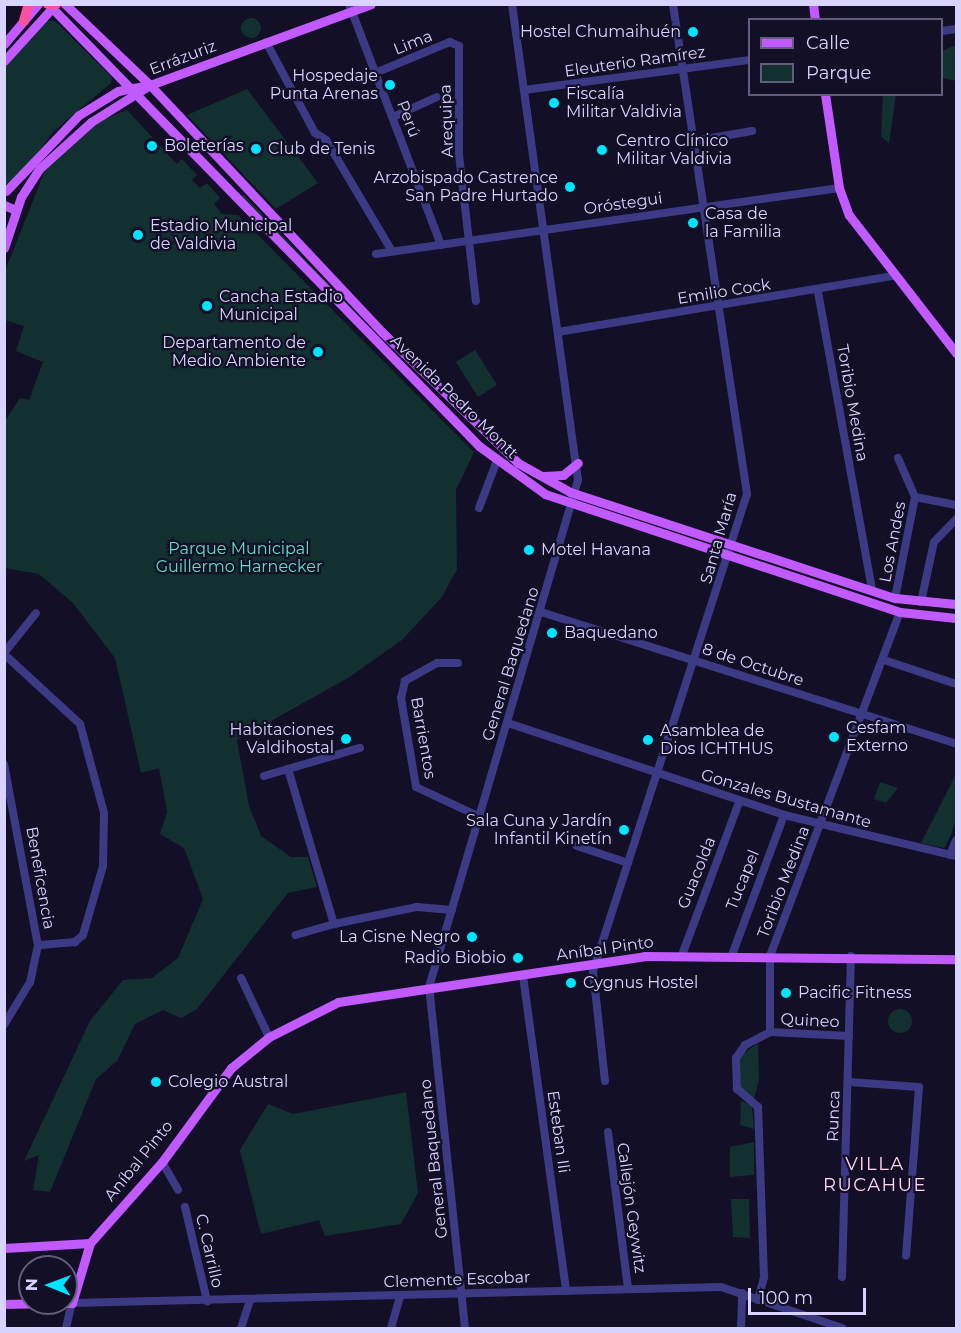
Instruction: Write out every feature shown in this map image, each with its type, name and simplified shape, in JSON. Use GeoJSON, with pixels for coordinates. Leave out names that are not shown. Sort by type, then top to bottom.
{"type":"FeatureCollection","features":[{"type":"Feature","properties":{"kind":"highway"},"geometry":{"type":"LineString","coordinates":[[24,21],[29,4]]}},
{"type":"Feature","properties":{"kind":"main road"},"geometry":{"type":"LineString","coordinates":[[4,44],[38,4]]}},
{"type":"Feature","properties":{"kind":"main road","name":"Avenida Pedro Montt"},"geometry":{"type":"LineString","coordinates":[[65,4],[150,86],[382,332],[503,451],[539,476],[576,494],[895,598],[957,604]]}},
{"type":"Feature","properties":{"kind":"main road","name":"Errázuriz"},"geometry":{"type":"LineString","coordinates":[[4,248],[21,197],[52,154],[78,131],[139,96],[150,86],[351,8],[371,4]]}},
{"type":"Feature","properties":{"kind":"main road"},"geometry":{"type":"LineString","coordinates":[[4,61],[52,6]]}},
{"type":"Feature","properties":{"kind":"main road","name":"Avenida Pedro Montt"},"geometry":{"type":"LineString","coordinates":[[52,6],[126,81],[229,193],[496,463],[573,506],[900,612],[957,618]]}},
{"type":"Feature","properties":{"kind":"main road"},"geometry":{"type":"LineString","coordinates":[[21,197],[5,191],[67,125],[118,91],[126,81],[150,86]]}},
{"type":"Feature","properties":{"kind":"main road"},"geometry":{"type":"LineString","coordinates":[[825,96],[839,188],[849,215],[893,276],[957,353]]}},
{"type":"Feature","properties":{"kind":"main road"},"geometry":{"type":"LineString","coordinates":[[229,193],[240,184]]}},
{"type":"Feature","properties":{"kind":"main road"},"geometry":{"type":"LineString","coordinates":[[4,205],[16,210]]}},
{"type":"Feature","properties":{"kind":"main road"},"geometry":{"type":"LineString","coordinates":[[374,341],[382,332]]}},
{"type":"Feature","properties":{"kind":"main road"},"geometry":{"type":"LineString","coordinates":[[539,476],[560,476],[578,464]]}},
{"type":"Feature","properties":{"kind":"main road"},"geometry":{"type":"LineString","coordinates":[[868,601],[872,590]]}},
{"type":"Feature","properties":{"kind":"main road","name":"Aníbal Pinto"},"geometry":{"type":"LineString","coordinates":[[90,1243],[162,1162],[215,1085],[269,1036],[338,1002],[429,987],[523,976],[596,963],[682,955],[957,959]]}},
{"type":"Feature","properties":{"kind":"main road"},"geometry":{"type":"LineString","coordinates":[[4,1248],[90,1243],[78,1277]]}},
{"type":"Feature","properties":{"kind":"street","name":"General Baquedano"},"geometry":{"type":"LineString","coordinates":[[465,1329],[429,987],[573,506],[578,464],[512,4]]}},
{"type":"Feature","properties":{"kind":"street","name":"Santa María"},"geometry":{"type":"LineString","coordinates":[[596,963],[733,544],[747,494],[706,206],[680,70],[673,4]]}},
{"type":"Feature","properties":{"kind":"street","name":"Perú"},"geometry":{"type":"LineString","coordinates":[[351,8],[441,245]]}},
{"type":"Feature","properties":{"kind":"street"},"geometry":{"type":"LineString","coordinates":[[266,42],[315,133],[326,141],[393,251]]}},
{"type":"Feature","properties":{"kind":"street","name":"Lima"},"geometry":{"type":"LineString","coordinates":[[375,73],[450,42],[459,46]]}},
{"type":"Feature","properties":{"kind":"street","name":"Arequipa"},"geometry":{"type":"LineString","coordinates":[[459,46],[459,155],[476,302]]}},
{"type":"Feature","properties":{"kind":"street","name":"Eleuterio Ramírez"},"geometry":{"type":"LineString","coordinates":[[524,90],[748,60]]}},
{"type":"Feature","properties":{"kind":"street"},"geometry":{"type":"LineString","coordinates":[[393,117],[437,97]]}},
{"type":"Feature","properties":{"kind":"street"},"geometry":{"type":"LineString","coordinates":[[693,141],[752,131]]}},
{"type":"Feature","properties":{"kind":"street","name":"Oróstegui"},"geometry":{"type":"LineString","coordinates":[[376,254],[839,188]]}},
{"type":"Feature","properties":{"kind":"street","name":"Emilio Cock"},"geometry":{"type":"LineString","coordinates":[[558,332],[819,292],[893,276]]}},
{"type":"Feature","properties":{"kind":"street","name":"Toribio Medina"},"geometry":{"type":"LineString","coordinates":[[819,292],[872,590]]}},
{"type":"Feature","properties":{"kind":"street"},"geometry":{"type":"LineString","coordinates":[[898,458],[915,497]]}},
{"type":"Feature","properties":{"kind":"street"},"geometry":{"type":"LineString","coordinates":[[479,508],[496,463]]}},
{"type":"Feature","properties":{"kind":"street","name":"Los Andes"},"geometry":{"type":"LineString","coordinates":[[895,598],[915,497],[957,505]]}},
{"type":"Feature","properties":{"kind":"street"},"geometry":{"type":"LineString","coordinates":[[921,602],[934,542],[957,519]]}},
{"type":"Feature","properties":{"kind":"street","name":"8 de Octubre"},"geometry":{"type":"LineString","coordinates":[[541,612],[957,744]]}},
{"type":"Feature","properties":{"kind":"street","name":"Toribio Medina"},"geometry":{"type":"LineString","coordinates":[[770,1032],[770,956],[864,715],[900,612]]}},
{"type":"Feature","properties":{"kind":"street"},"geometry":{"type":"LineString","coordinates":[[36,613],[4,653],[80,724],[104,813],[103,866],[83,935],[75,942],[39,945]]}},
{"type":"Feature","properties":{"kind":"street"},"geometry":{"type":"LineString","coordinates":[[884,660],[957,684]]}},
{"type":"Feature","properties":{"kind":"street","name":"Barrientos"},"geometry":{"type":"LineString","coordinates":[[458,663],[437,663],[405,681],[401,698],[416,787],[480,817]]}},
{"type":"Feature","properties":{"kind":"street","name":"Gonzales Bustamante"},"geometry":{"type":"LineString","coordinates":[[508,723],[657,776],[820,826],[953,855]]}},
{"type":"Feature","properties":{"kind":"street"},"geometry":{"type":"LineString","coordinates":[[264,776],[360,748]]}},
{"type":"Feature","properties":{"kind":"street","name":"Beneficencia"},"geometry":{"type":"LineString","coordinates":[[4,764],[39,945],[30,982],[4,1025]]}},
{"type":"Feature","properties":{"kind":"street"},"geometry":{"type":"LineString","coordinates":[[288,769],[334,924]]}},
{"type":"Feature","properties":{"kind":"street","name":"Guacolda"},"geometry":{"type":"LineString","coordinates":[[682,955],[740,800]]}},
{"type":"Feature","properties":{"kind":"street","name":"Tucapel"},"geometry":{"type":"LineString","coordinates":[[732,956],[784,815]]}},
{"type":"Feature","properties":{"kind":"street"},"geometry":{"type":"LineString","coordinates":[[953,855],[957,840]]}},
{"type":"Feature","properties":{"kind":"street"},"geometry":{"type":"LineString","coordinates":[[577,846],[628,863]]}},
{"type":"Feature","properties":{"kind":"street"},"geometry":{"type":"LineString","coordinates":[[296,934],[417,907],[452,910]]}},
{"type":"Feature","properties":{"kind":"street","name":"Runca"},"geometry":{"type":"LineString","coordinates":[[842,1277],[849,1082],[850,956]]}},
{"type":"Feature","properties":{"kind":"street"},"geometry":{"type":"LineString","coordinates":[[596,963],[605,1081]]}},
{"type":"Feature","properties":{"kind":"street","name":"Esteban Ili"},"geometry":{"type":"LineString","coordinates":[[523,976],[566,1291]]}},
{"type":"Feature","properties":{"kind":"street"},"geometry":{"type":"LineString","coordinates":[[241,978],[269,1036]]}},
{"type":"Feature","properties":{"kind":"street"},"geometry":{"type":"LineString","coordinates":[[758,1300],[764,1278],[758,1107],[737,1089],[736,1058],[745,1045],[770,1032]]}},
{"type":"Feature","properties":{"kind":"street","name":"Quineo"},"geometry":{"type":"LineString","coordinates":[[770,1032],[849,1036]]}},
{"type":"Feature","properties":{"kind":"street"},"geometry":{"type":"LineString","coordinates":[[849,1082],[919,1087],[906,1256]]}},
{"type":"Feature","properties":{"kind":"street","name":"Callejón Geywitz"},"geometry":{"type":"LineString","coordinates":[[608,1132],[628,1288]]}},
{"type":"Feature","properties":{"kind":"street"},"geometry":{"type":"LineString","coordinates":[[162,1162],[178,1190]]}},
{"type":"Feature","properties":{"kind":"street","name":"C. Carrillo"},"geometry":{"type":"LineString","coordinates":[[185,1207],[207,1301]]}},
{"type":"Feature","properties":{"kind":"street","name":"Clemente Escobar"},"geometry":{"type":"LineString","coordinates":[[78,1303],[462,1296],[628,1288],[721,1287],[742,1293],[806,1324],[842,1329]]}},
{"type":"Feature","properties":{"kind":"street"},"geometry":{"type":"LineString","coordinates":[[741,1329],[742,1293]]}},
{"type":"Feature","properties":{"kind":"street"},"geometry":{"type":"LineString","coordinates":[[391,1329],[400,1297]]}},
{"type":"Feature","properties":{"kind":"street"},"geometry":{"type":"LineString","coordinates":[[242,1329],[250,1301]]}},
{"type":"Feature","properties":{"kind":"green space"},"geometry":{"type":"Polygon","coordinates":[[[247,18],[255,18],[261,24],[261,32],[255,38],[247,38],[241,32],[241,24],[247,18]]]}},
{"type":"Feature","properties":{"kind":"green space"},"geometry":{"type":"Polygon","coordinates":[[[47,21],[55,21],[112,77],[111,83],[54,131],[15,182],[5,187],[5,67],[47,21]]]}},
{"type":"Feature","properties":{"kind":"green space"},"geometry":{"type":"Polygon","coordinates":[[[956,45],[956,81],[943,78],[943,51],[956,45]]]}},
{"type":"Feature","properties":{"kind":"green space","name":"Club de Tenis"},"geometry":{"type":"Polygon","coordinates":[[[247,89],[318,183],[276,209],[187,115],[247,89]]]}},
{"type":"Feature","properties":{"kind":"green space"},"geometry":{"type":"Polygon","coordinates":[[[883,96],[896,96],[889,143],[881,137],[883,96]]]}},
{"type":"Feature","properties":{"kind":"green space","name":"Parque Municipal Guillermo Harnecker"},"geometry":{"type":"Polygon","coordinates":[[[127,110],[177,164],[182,159],[197,175],[192,180],[200,188],[207,183],[220,198],[214,204],[222,214],[238,215],[474,452],[456,490],[457,569],[442,597],[402,640],[348,678],[237,740],[249,806],[261,836],[291,857],[308,857],[317,887],[288,893],[197,1009],[181,1018],[163,1010],[135,1024],[117,1061],[96,1079],[50,1192],[33,1190],[39,1155],[24,1161],[90,1021],[123,980],[152,978],[178,958],[203,899],[184,848],[160,834],[167,812],[159,768],[141,773],[115,658],[73,603],[39,574],[5,568],[5,421],[20,398],[29,400],[43,362],[16,351],[24,326],[5,320],[5,271],[48,163],[87,126],[127,110]]]}},
{"type":"Feature","properties":{"kind":"green space"},"geometry":{"type":"Polygon","coordinates":[[[244,195],[332,288],[363,320],[240,196],[244,195]]]}},
{"type":"Feature","properties":{"kind":"green space"},"geometry":{"type":"Polygon","coordinates":[[[475,350],[497,385],[478,397],[456,362],[475,350]]]}},
{"type":"Feature","properties":{"kind":"green space"},"geometry":{"type":"Polygon","coordinates":[[[956,774],[956,819],[951,835],[944,848],[921,843],[956,774]]]}},
{"type":"Feature","properties":{"kind":"green space"},"geometry":{"type":"Polygon","coordinates":[[[880,782],[898,788],[886,803],[874,799],[880,782]]]}},
{"type":"Feature","properties":{"kind":"green space"},"geometry":{"type":"Polygon","coordinates":[[[900,1009],[908,1013],[912,1021],[908,1029],[900,1033],[892,1029],[888,1021],[892,1013],[900,1009]]]}},
{"type":"Feature","properties":{"kind":"green space"},"geometry":{"type":"Polygon","coordinates":[[[758,1043],[759,1079],[754,1099],[740,1087],[739,1057],[758,1043]]]}},
{"type":"Feature","properties":{"kind":"green space"},"geometry":{"type":"Polygon","coordinates":[[[406,1092],[418,1193],[401,1224],[325,1236],[319,1220],[261,1234],[240,1150],[268,1104],[293,1114],[406,1092]]]}},
{"type":"Feature","properties":{"kind":"green space"},"geometry":{"type":"Polygon","coordinates":[[[741,1101],[752,1106],[754,1129],[740,1125],[741,1101]]]}},
{"type":"Feature","properties":{"kind":"green space"},"geometry":{"type":"Polygon","coordinates":[[[754,1142],[754,1175],[730,1177],[730,1147],[754,1142]]]}},
{"type":"Feature","properties":{"kind":"green space"},"geometry":{"type":"Polygon","coordinates":[[[731,1199],[749,1199],[750,1238],[733,1237],[731,1199]]]}},
{"type":"Feature","properties":{"kind":"place","name":"Hostel Chumaihuén"},"geometry":{"type":"Point","coordinates":[693,32]}},
{"type":"Feature","properties":{"kind":"place","name":"Hospedaje Punta Arenas"},"geometry":{"type":"Point","coordinates":[390,85]}},
{"type":"Feature","properties":{"kind":"place","name":"Fiscalía Militar Valdivia"},"geometry":{"type":"Point","coordinates":[554,103]}},
{"type":"Feature","properties":{"kind":"place","name":"Boleterías"},"geometry":{"type":"Point","coordinates":[152,146]}},
{"type":"Feature","properties":{"kind":"place","name":"Club de Tenis"},"geometry":{"type":"Point","coordinates":[256,149]}},
{"type":"Feature","properties":{"kind":"place","name":"Centro Clínico Militar Valdivia"},"geometry":{"type":"Point","coordinates":[602,150]}},
{"type":"Feature","properties":{"kind":"place","name":"Arzobispado Castrence San Padre Hurtado"},"geometry":{"type":"Point","coordinates":[570,187]}},
{"type":"Feature","properties":{"kind":"place","name":"Casa de la Familia"},"geometry":{"type":"Point","coordinates":[693,223]}},
{"type":"Feature","properties":{"kind":"place","name":"Estadio Municipal de Valdivia"},"geometry":{"type":"Point","coordinates":[138,235]}},
{"type":"Feature","properties":{"kind":"place","name":"Cancha Estadio Municipal"},"geometry":{"type":"Point","coordinates":[207,306]}},
{"type":"Feature","properties":{"kind":"place","name":"Departamento de Medio Ambiente"},"geometry":{"type":"Point","coordinates":[318,352]}},
{"type":"Feature","properties":{"kind":"place","name":"Motel Havana"},"geometry":{"type":"Point","coordinates":[529,550]}},
{"type":"Feature","properties":{"kind":"place","name":"Baquedano"},"geometry":{"type":"Point","coordinates":[552,633]}},
{"type":"Feature","properties":{"kind":"place","name":"Cesfam Externo"},"geometry":{"type":"Point","coordinates":[834,737]}},
{"type":"Feature","properties":{"kind":"place","name":"Habitaciones Valdihostal"},"geometry":{"type":"Point","coordinates":[346,739]}},
{"type":"Feature","properties":{"kind":"place","name":"Asamblea de Dios ICHTHUS"},"geometry":{"type":"Point","coordinates":[648,740]}},
{"type":"Feature","properties":{"kind":"place","name":"Sala Cuna y Jardín Infantil Kinetín"},"geometry":{"type":"Point","coordinates":[624,830]}},
{"type":"Feature","properties":{"kind":"place","name":"La Cisne Negro"},"geometry":{"type":"Point","coordinates":[472,937]}},
{"type":"Feature","properties":{"kind":"place","name":"Radio Biobio"},"geometry":{"type":"Point","coordinates":[518,958]}},
{"type":"Feature","properties":{"kind":"place","name":"Cygnus Hostel"},"geometry":{"type":"Point","coordinates":[571,983]}},
{"type":"Feature","properties":{"kind":"place","name":"Pacific Fitness"},"geometry":{"type":"Point","coordinates":[786,993]}},
{"type":"Feature","properties":{"kind":"place","name":"Colegio Austral"},"geometry":{"type":"Point","coordinates":[156,1082]}},
{"type":"Feature","properties":{"kind":"district","name":"VILLA RUCAHUE"},"geometry":{"type":"Point","coordinates":[875,1175]}}]}
